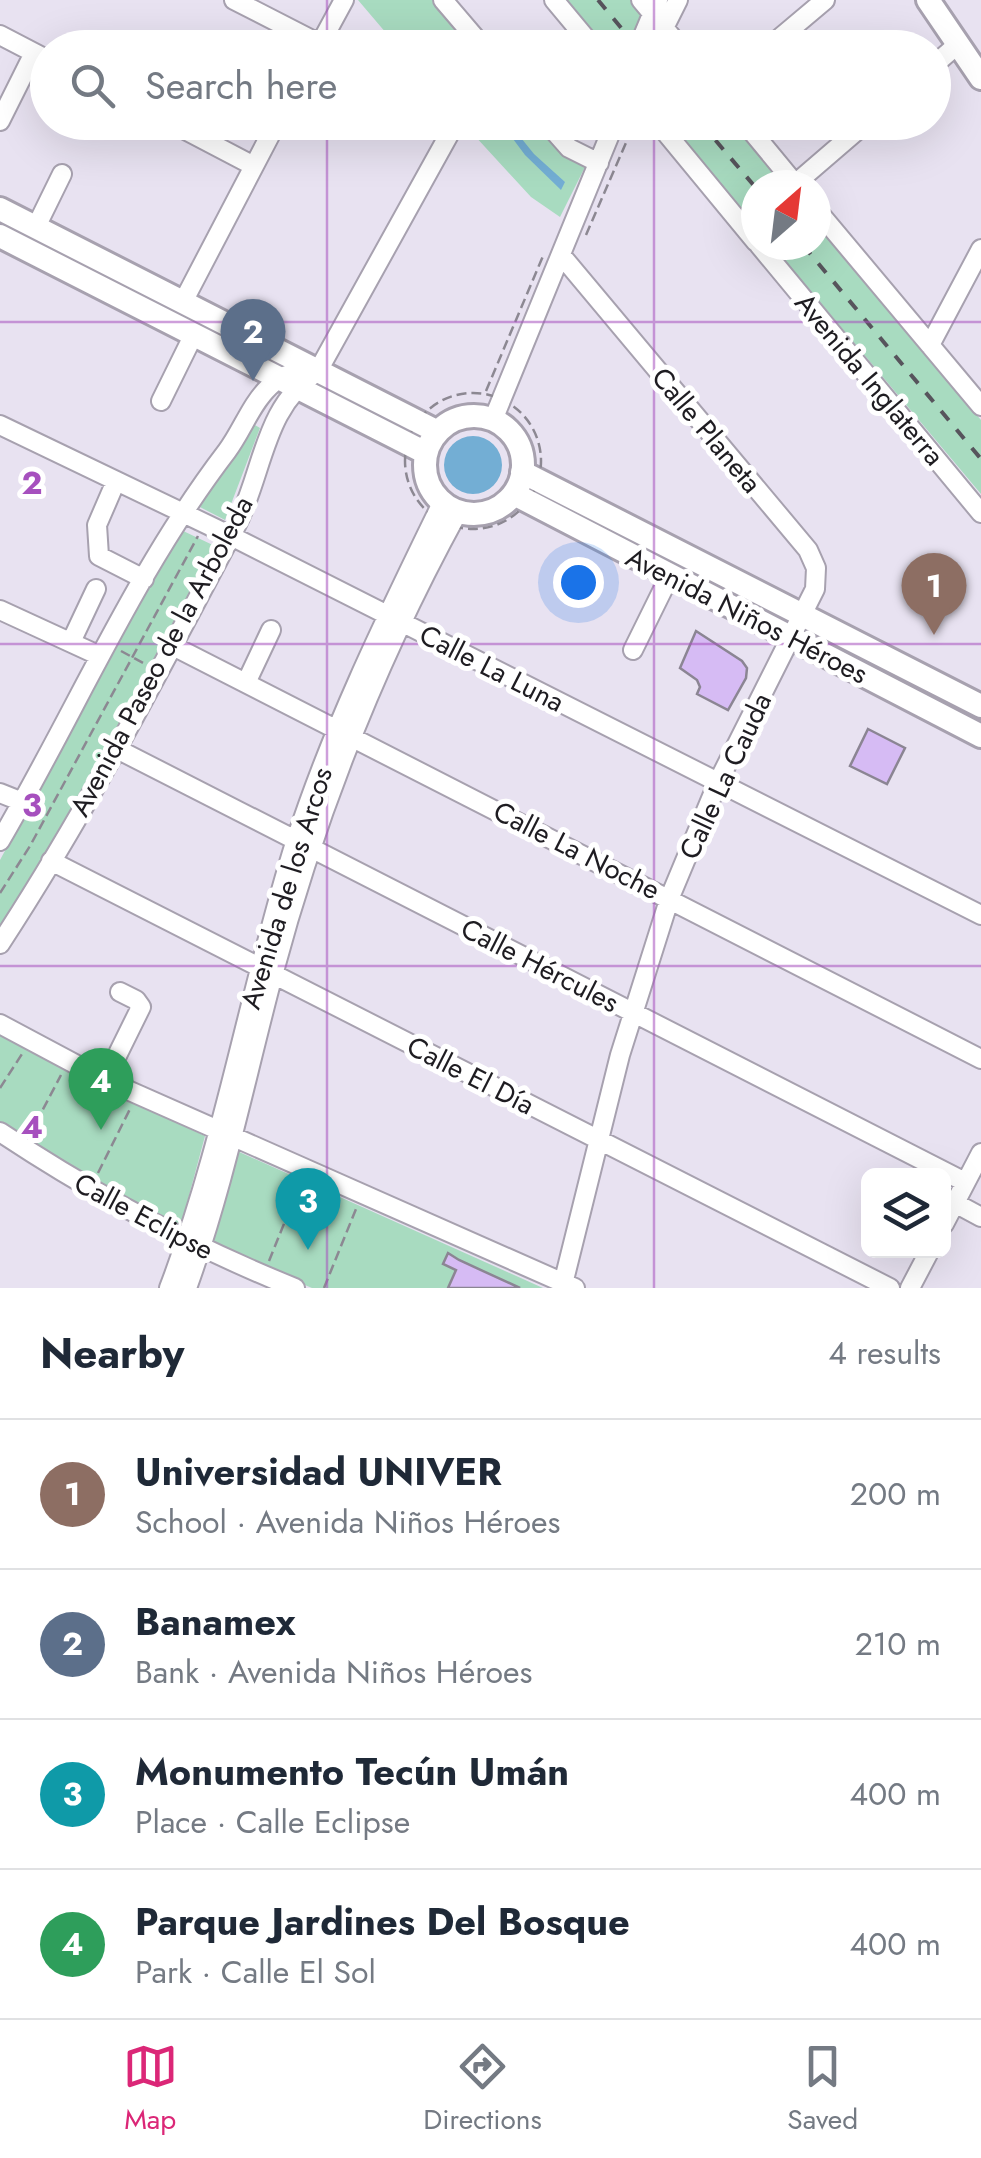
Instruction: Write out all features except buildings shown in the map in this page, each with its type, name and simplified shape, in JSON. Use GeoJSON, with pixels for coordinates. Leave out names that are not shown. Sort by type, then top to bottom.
{"type":"FeatureCollection","features":[{"type":"Feature","properties":{"kind":"main road"},"geometry":{"type":"LineString","coordinates":[[928,0],[947,30]]}},
{"type":"Feature","properties":{"kind":"main road"},"geometry":{"type":"LineString","coordinates":[[951,36],[981,78]]}},
{"type":"Feature","properties":{"kind":"main road"},"geometry":{"type":"LineString","coordinates":[[0,208],[428,426],[498,410],[504,427],[519,447],[526,487],[486,513],[446,514],[432,490],[417,448],[0,236]]}},
{"type":"Feature","properties":{"kind":"main road"},"geometry":{"type":"LineString","coordinates":[[417,448],[428,426]]}},
{"type":"Feature","properties":{"kind":"main road","name":"Avenida Niños Héroes"},"geometry":{"type":"LineString","coordinates":[[526,487],[802,615],[981,706]]}},
{"type":"Feature","properties":{"kind":"main road","name":"Avenida Niños Héroes"},"geometry":{"type":"LineString","coordinates":[[526,487],[670,574],[981,736]]}},
{"type":"Feature","properties":{"kind":"street"},"geometry":{"type":"LineString","coordinates":[[234,0],[289,30]]}},
{"type":"Feature","properties":{"kind":"street"},"geometry":{"type":"LineString","coordinates":[[328,30],[344,0]]}},
{"type":"Feature","properties":{"kind":"street"},"geometry":{"type":"LineString","coordinates":[[443,0],[469,30]]}},
{"type":"Feature","properties":{"kind":"street"},"geometry":{"type":"LineString","coordinates":[[554,0],[579,30]]}},
{"type":"Feature","properties":{"kind":"street"},"geometry":{"type":"LineString","coordinates":[[654,10],[678,0]]}},
{"type":"Feature","properties":{"kind":"street"},"geometry":{"type":"LineString","coordinates":[[789,30],[824,0]]}},
{"type":"Feature","properties":{"kind":"street"},"geometry":{"type":"LineString","coordinates":[[0,36],[30,51]]}},
{"type":"Feature","properties":{"kind":"street"},"geometry":{"type":"LineString","coordinates":[[951,50],[957,45]]}},
{"type":"Feature","properties":{"kind":"street"},"geometry":{"type":"LineString","coordinates":[[0,121],[30,73]]}},
{"type":"Feature","properties":{"kind":"street"},"geometry":{"type":"LineString","coordinates":[[204,140],[254,166]]}},
{"type":"Feature","properties":{"kind":"street"},"geometry":{"type":"LineString","coordinates":[[184,302],[268,140]]}},
{"type":"Feature","properties":{"kind":"street","name":"Avenida Paseo de la Arboleda"},"geometry":{"type":"LineString","coordinates":[[0,842],[181,512],[238,436],[263,393],[318,371],[446,140]]}},
{"type":"Feature","properties":{"kind":"street"},"geometry":{"type":"LineString","coordinates":[[562,140],[569,148],[599,162]]}},
{"type":"Feature","properties":{"kind":"street"},"geometry":{"type":"LineString","coordinates":[[498,410],[608,140]]}},
{"type":"Feature","properties":{"kind":"street","name":"Avenida Inglaterra"},"geometry":{"type":"LineString","coordinates":[[672,140],[741,224]]}},
{"type":"Feature","properties":{"kind":"street"},"geometry":{"type":"LineString","coordinates":[[759,140],[784,170]]}},
{"type":"Feature","properties":{"kind":"street"},"geometry":{"type":"LineString","coordinates":[[812,170],[846,140]]}},
{"type":"Feature","properties":{"kind":"street"},"geometry":{"type":"LineString","coordinates":[[36,227],[62,174]]}},
{"type":"Feature","properties":{"kind":"street"},"geometry":{"type":"LineString","coordinates":[[831,227],[981,406]]}},
{"type":"Feature","properties":{"kind":"street"},"geometry":{"type":"LineString","coordinates":[[930,346],[980,254]]}},
{"type":"Feature","properties":{"kind":"street","name":"Calle Planeta"},"geometry":{"type":"LineString","coordinates":[[561,256],[808,550],[817,578],[816,589],[802,615]]}},
{"type":"Feature","properties":{"kind":"street","name":"Avenida Inglaterra"},"geometry":{"type":"LineString","coordinates":[[771,260],[981,513]]}},
{"type":"Feature","properties":{"kind":"street"},"geometry":{"type":"LineString","coordinates":[[161,401],[194,334]]}},
{"type":"Feature","properties":{"kind":"street","name":"Avenida Paseo de la Arboleda"},"geometry":{"type":"LineString","coordinates":[[0,944],[52,861],[231,536],[288,382]]}},
{"type":"Feature","properties":{"kind":"street","name":"Calle La Luna"},"geometry":{"type":"LineString","coordinates":[[0,425],[205,523],[981,915]]}},
{"type":"Feature","properties":{"kind":"street"},"geometry":{"type":"LineString","coordinates":[[116,480],[97,525],[100,556],[144,579]]}},
{"type":"Feature","properties":{"kind":"street","name":"Avenida de los Arcos"},"geometry":{"type":"LineString","coordinates":[[186,1288],[266,970],[303,844],[344,732],[394,618],[446,514]]}},
{"type":"Feature","properties":{"kind":"street"},"geometry":{"type":"LineString","coordinates":[[633,650],[670,574]]}},
{"type":"Feature","properties":{"kind":"street"},"geometry":{"type":"LineString","coordinates":[[71,642],[96,589]]}},
{"type":"Feature","properties":{"kind":"street"},"geometry":{"type":"LineString","coordinates":[[0,610],[71,642],[107,643]]}},
{"type":"Feature","properties":{"kind":"street"},"geometry":{"type":"LineString","coordinates":[[84,615],[107,643]]}},
{"type":"Feature","properties":{"kind":"street","name":"Calle La Cauda"},"geometry":{"type":"LineString","coordinates":[[567,1286],[632,1012],[670,897],[718,782],[802,615]]}},
{"type":"Feature","properties":{"kind":"street"},"geometry":{"type":"LineString","coordinates":[[246,682],[271,630]]}},
{"type":"Feature","properties":{"kind":"street","name":"Calle La Noche"},"geometry":{"type":"LineString","coordinates":[[172,645],[981,1059]]}},
{"type":"Feature","properties":{"kind":"street","name":"Calle Hércules"},"geometry":{"type":"LineString","coordinates":[[115,748],[966,1182]]}},
{"type":"Feature","properties":{"kind":"street"},"geometry":{"type":"LineString","coordinates":[[0,793],[20,801]]}},
{"type":"Feature","properties":{"kind":"street","name":"Calle El Día"},"geometry":{"type":"LineString","coordinates":[[52,861],[890,1288]]}},
{"type":"Feature","properties":{"kind":"street"},"geometry":{"type":"LineString","coordinates":[[105,1080],[140,1012],[140,1003],[120,992]]}},
{"type":"Feature","properties":{"kind":"street"},"geometry":{"type":"LineString","coordinates":[[0,1024],[105,1080],[567,1286]]}},
{"type":"Feature","properties":{"kind":"street","name":"Calle Eclipse"},"geometry":{"type":"LineString","coordinates":[[0,1132],[77,1182],[194,1244],[295,1288]]}},
{"type":"Feature","properties":{"kind":"street"},"geometry":{"type":"LineString","coordinates":[[951,1211],[981,1153]]}},
{"type":"Feature","properties":{"kind":"street"},"geometry":{"type":"LineString","coordinates":[[955,1203],[981,1217]]}},
{"type":"Feature","properties":{"kind":"street","name":"Avenida de los Arcos"},"geometry":{"type":"LineString","coordinates":[[169,1288],[194,1244]]}},
{"type":"Feature","properties":{"kind":"street"},"geometry":{"type":"LineString","coordinates":[[910,1288],[926,1258]]}},
{"type":"Feature","properties":{"kind":"path"},"geometry":{"type":"LineString","coordinates":[[468,393],[498,410],[524,416],[541,453],[504,522],[473,530],[417,500],[405,468],[436,404],[468,393]]}},
{"type":"Feature","properties":{"kind":"path"},"geometry":{"type":"LineString","coordinates":[[0,893],[30,846],[205,523]]}},
{"type":"Feature","properties":{"kind":"path"},"geometry":{"type":"LineString","coordinates":[[107,643],[158,670]]}},
{"type":"Feature","properties":{"kind":"path"},"geometry":{"type":"LineString","coordinates":[[0,1088],[23,1052]]}},
{"type":"Feature","properties":{"kind":"path"},"geometry":{"type":"LineString","coordinates":[[27,1138],[61,1075]]}},
{"type":"Feature","properties":{"kind":"path"},"geometry":{"type":"LineString","coordinates":[[94,1183],[131,1108]]}},
{"type":"Feature","properties":{"kind":"path"},"geometry":{"type":"LineString","coordinates":[[267,1266],[300,1184]]}},
{"type":"Feature","properties":{"kind":"path"},"geometry":{"type":"LineString","coordinates":[[324,1288],[356,1209]]}},
{"type":"Feature","properties":{"kind":"green space"},"geometry":{"type":"Polygon","coordinates":[[[358,0],[432,0],[458,30],[384,30],[358,0]]]}},
{"type":"Feature","properties":{"kind":"green space"},"geometry":{"type":"Polygon","coordinates":[[[564,0],[632,0],[658,30],[590,30],[564,0]]]}},
{"type":"Feature","properties":{"kind":"green space"},"geometry":{"type":"Polygon","coordinates":[[[479,140],[550,140],[563,155],[585,167],[560,217],[531,197],[479,140]]]}},
{"type":"Feature","properties":{"kind":"green space"},"geometry":{"type":"Polygon","coordinates":[[[682,140],[748,140],[773,170],[741,170],[741,209],[682,140]]]}},
{"type":"Feature","properties":{"kind":"green space"},"geometry":{"type":"Polygon","coordinates":[[[831,240],[981,420],[981,494],[785,260],[831,260],[831,240]]]}},
{"type":"Feature","properties":{"kind":"green space"},"geometry":{"type":"Polygon","coordinates":[[[253,424],[260,428],[225,520],[196,505],[253,424]]]}},
{"type":"Feature","properties":{"kind":"green space"},"geometry":{"type":"Polygon","coordinates":[[[179,529],[217,547],[46,858],[0,930],[0,860],[179,529]]]}},
{"type":"Feature","properties":{"kind":"green space"},"geometry":{"type":"Polygon","coordinates":[[[0,1033],[64,1070],[205,1136],[179,1233],[0,1125],[0,1033]]]}},
{"type":"Feature","properties":{"kind":"green space"},"geometry":{"type":"Polygon","coordinates":[[[237,1151],[543,1288],[312,1288],[210,1245],[237,1151]]]}},
{"type":"Feature","properties":{"kind":"water"},"geometry":{"type":"Polygon","coordinates":[[[514,140],[523,140],[565,182],[561,190],[514,140]]]}},
{"type":"Feature","properties":{"kind":"water"},"geometry":{"type":"Polygon","coordinates":[[[473,436],[494,444],[502,465],[494,486],[473,494],[452,486],[444,465],[452,444],[473,436]]]}},
{"type":"Feature","properties":{"kind":"railway"},"geometry":{"type":"LineString","coordinates":[[598,0],[623,30]]}},
{"type":"Feature","properties":{"kind":"railway"},"geometry":{"type":"LineString","coordinates":[[715,140],[741,170]]}},
{"type":"Feature","properties":{"kind":"railway"},"geometry":{"type":"LineString","coordinates":[[815,260],[981,459]]}},
{"type":"Feature","properties":{"kind":"place","name":"Banamex"},"geometry":{"type":"Point","coordinates":[253,381]}},
{"type":"Feature","properties":{"kind":"place","name":"Universidad UNIVER"},"geometry":{"type":"Point","coordinates":[934,635]}},
{"type":"Feature","properties":{"kind":"place","name":"Parque Jardines Del Bosque"},"geometry":{"type":"Point","coordinates":[101,1130]}},
{"type":"Feature","properties":{"kind":"place","name":"Monumento Tecún Umán"},"geometry":{"type":"Point","coordinates":[308,1250]}}]}
